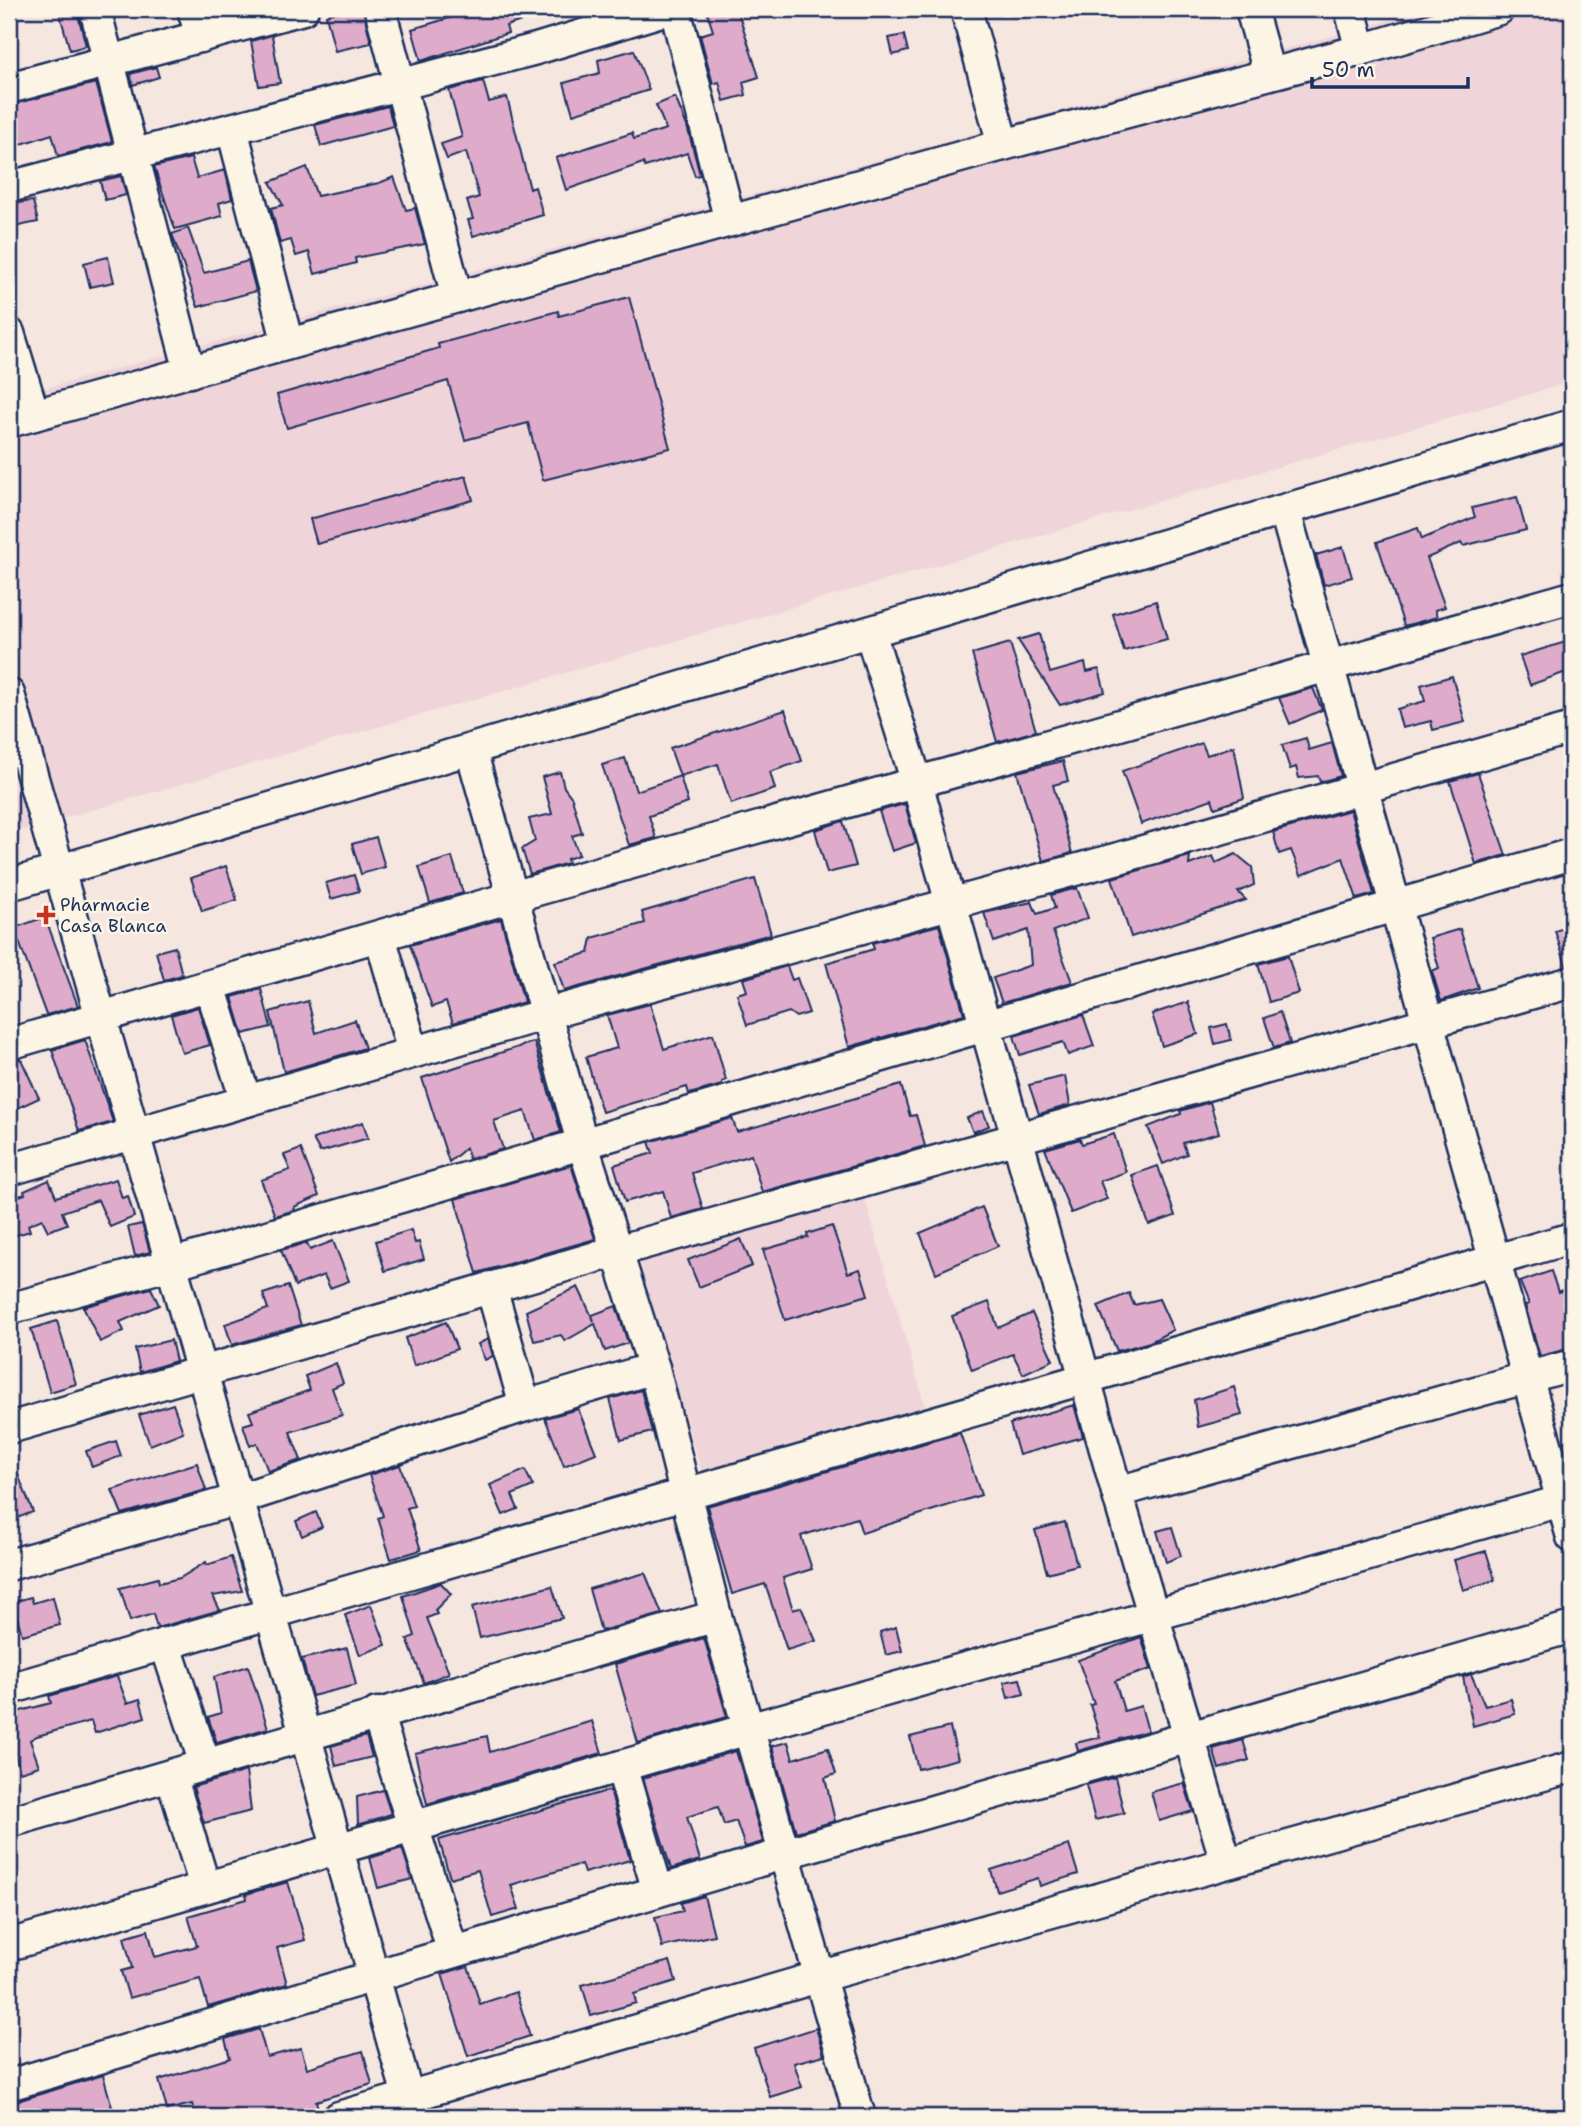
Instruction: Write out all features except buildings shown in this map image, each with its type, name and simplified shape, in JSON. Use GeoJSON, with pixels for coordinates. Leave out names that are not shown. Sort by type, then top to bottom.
{"type":"FeatureCollection","features":[{"type":"Feature","properties":{"kind":"street"},"geometry":{"type":"LineString","coordinates":[[95,9],[190,372]]}},
{"type":"Feature","properties":{"kind":"street"},"geometry":{"type":"LineString","coordinates":[[9,88],[109,61],[197,23],[303,9]]}},
{"type":"Feature","properties":{"kind":"street"},"geometry":{"type":"LineString","coordinates":[[380,9],[457,297]]}},
{"type":"Feature","properties":{"kind":"street"},"geometry":{"type":"LineString","coordinates":[[9,187],[400,85],[668,9]]}},
{"type":"Feature","properties":{"kind":"street"},"geometry":{"type":"LineString","coordinates":[[675,9],[730,221]]}},
{"type":"Feature","properties":{"kind":"street"},"geometry":{"type":"LineString","coordinates":[[966,9],[1003,145]]}},
{"type":"Feature","properties":{"kind":"street"},"geometry":{"type":"LineString","coordinates":[[1251,9],[1269,73]]}},
{"type":"Feature","properties":{"kind":"street"},"geometry":{"type":"LineString","coordinates":[[1350,9],[1361,50]]}},
{"type":"Feature","properties":{"kind":"street"},"geometry":{"type":"LineString","coordinates":[[9,332],[21,418],[1003,145],[1361,50],[1499,9]]}},
{"type":"Feature","properties":{"kind":"street"},"geometry":{"type":"LineString","coordinates":[[233,129],[288,344]]}},
{"type":"Feature","properties":{"kind":"street"},"geometry":{"type":"LineString","coordinates":[[9,885],[1572,425]]}},
{"type":"Feature","properties":{"kind":"street"},"geometry":{"type":"LineString","coordinates":[[1285,510],[1431,1023],[1528,1378],[1567,1499],[1572,1536]]}},
{"type":"Feature","properties":{"kind":"street"},"geometry":{"type":"LineString","coordinates":[[9,1044],[512,897],[1572,597]]}},
{"type":"Feature","properties":{"kind":"street"},"geometry":{"type":"LineString","coordinates":[[870,632],[917,783],[1117,1492],[1227,1862]]}},
{"type":"Feature","properties":{"kind":"street"},"geometry":{"type":"LineString","coordinates":[[9,694],[411,2107]]}},
{"type":"Feature","properties":{"kind":"street"},"geometry":{"type":"LineString","coordinates":[[9,1170],[546,1014],[1572,728]]}},
{"type":"Feature","properties":{"kind":"street"},"geometry":{"type":"LineString","coordinates":[[471,750],[582,1142],[654,1368],[716,1616],[784,1843],[783,1854],[860,2117]]}},
{"type":"Feature","properties":{"kind":"street"},"geometry":{"type":"LineString","coordinates":[[9,1309],[984,1027],[1397,902],[1572,854]]}},
{"type":"Feature","properties":{"kind":"street"},"geometry":{"type":"LineString","coordinates":[[380,936],[413,1052]]}},
{"type":"Feature","properties":{"kind":"street"},"geometry":{"type":"LineString","coordinates":[[9,1428],[617,1251],[1572,982]]}},
{"type":"Feature","properties":{"kind":"street"},"geometry":{"type":"LineString","coordinates":[[210,986],[246,1101]]}},
{"type":"Feature","properties":{"kind":"street"},"geometry":{"type":"LineString","coordinates":[[9,1689],[1572,1238]]}},
{"type":"Feature","properties":{"kind":"street"},"geometry":{"type":"LineString","coordinates":[[491,1287],[526,1406]]}},
{"type":"Feature","properties":{"kind":"street"},"geometry":{"type":"LineString","coordinates":[[1117,1492],[1572,1366]]}},
{"type":"Feature","properties":{"kind":"street"},"geometry":{"type":"LineString","coordinates":[[9,1565],[239,1499],[526,1406],[654,1368]]}},
{"type":"Feature","properties":{"kind":"street"},"geometry":{"type":"LineString","coordinates":[[9,1945],[748,1729],[1567,1499]]}},
{"type":"Feature","properties":{"kind":"street"},"geometry":{"type":"LineString","coordinates":[[9,1822],[306,1733],[716,1616]]}},
{"type":"Feature","properties":{"kind":"street"},"geometry":{"type":"LineString","coordinates":[[9,2085],[783,1854],[1572,1628]]}},
{"type":"Feature","properties":{"kind":"street"},"geometry":{"type":"LineString","coordinates":[[165,1643],[205,1764]]}},
{"type":"Feature","properties":{"kind":"street"},"geometry":{"type":"LineString","coordinates":[[377,1713],[453,1952]]}},
{"type":"Feature","properties":{"kind":"street"},"geometry":{"type":"LineString","coordinates":[[621,1766],[658,1891]]}},
{"type":"Feature","properties":{"kind":"street"},"geometry":{"type":"LineString","coordinates":[[340,2117],[411,2107],[818,1977],[1572,1767]]}},
{"type":"Feature","properties":{"kind":"street"},"geometry":{"type":"LineString","coordinates":[[171,1775],[205,1887]]}},
{"type":"Feature","properties":{"kind":"shaded area"},"geometry":{"type":"Polygon","coordinates":[[[1430,9],[1572,9],[1572,382],[9,834],[9,398],[1430,9]]]}},
{"type":"Feature","properties":{"kind":"shaded area"},"geometry":{"type":"Polygon","coordinates":[[[864,1196],[925,1406],[701,1471],[640,1262],[864,1196]]]}},
{"type":"Feature","properties":{"kind":"place","name":"Pharmacie Casa Blanca"},"geometry":{"type":"Point","coordinates":[46,915]}}]}
